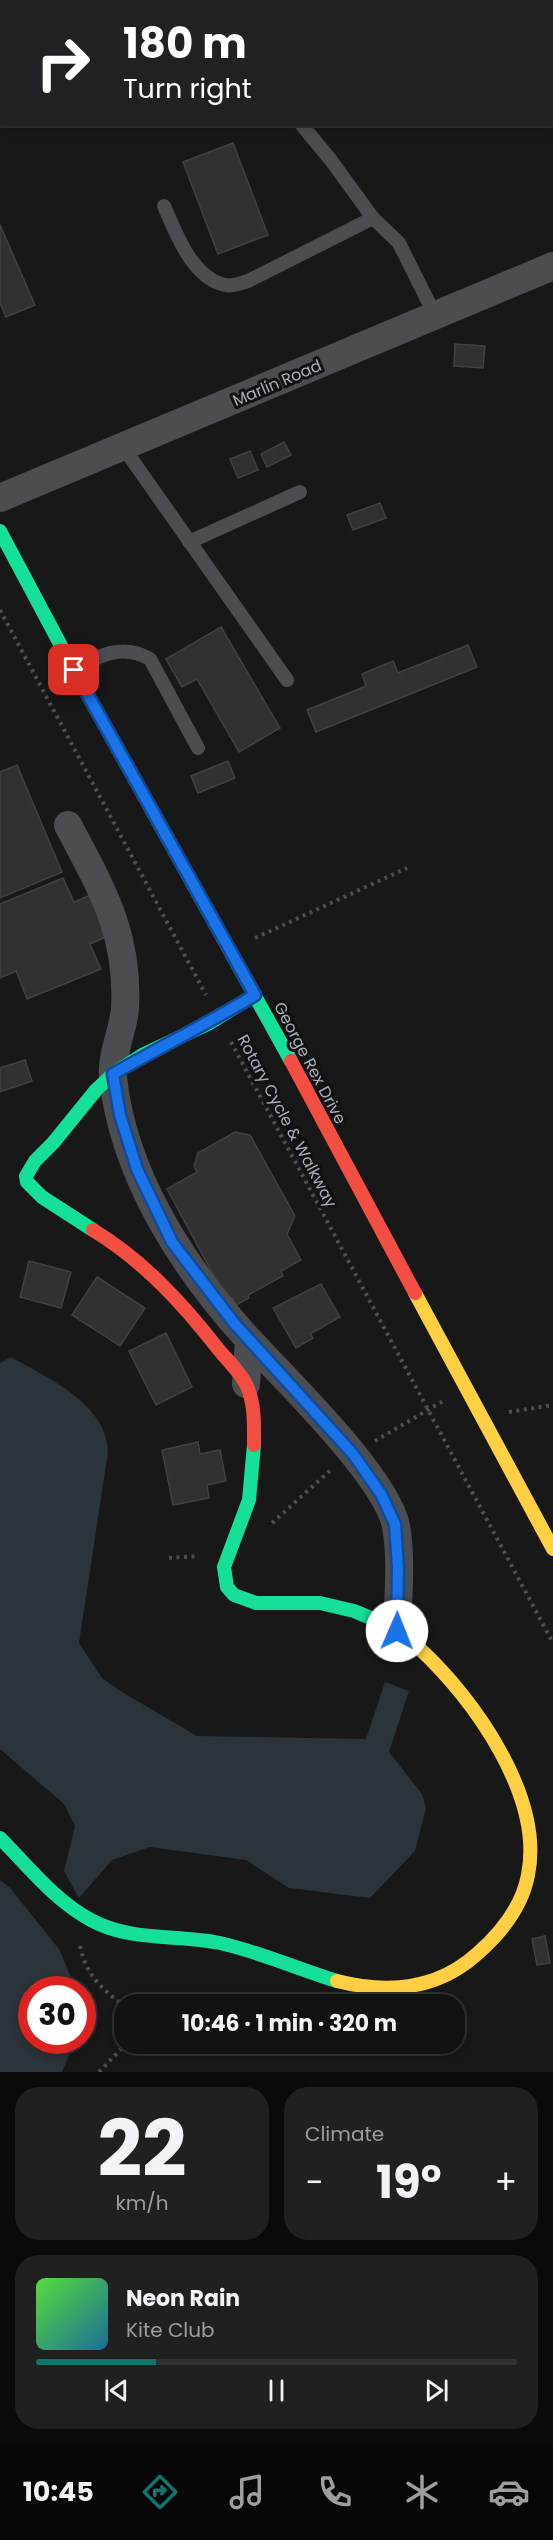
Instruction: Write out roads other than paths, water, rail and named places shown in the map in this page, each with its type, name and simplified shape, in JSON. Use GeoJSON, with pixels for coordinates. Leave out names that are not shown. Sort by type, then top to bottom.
{"type":"FeatureCollection","features":[{"type":"Feature","properties":{"kind":"street","name":"Marlin Road"},"geometry":{"type":"LineString","coordinates":[[0,498],[553,266]]}},
{"type":"Feature","properties":{"kind":"street","name":"George Rex Drive"},"geometry":{"type":"LineString","coordinates":[[0,531],[74,670],[255,995],[553,1549]]}},
{"type":"Feature","properties":{"kind":"street"},"geometry":{"type":"LineString","coordinates":[[68,825],[107,900],[118,931],[125,965],[124,1011],[113,1074],[120,1115],[137,1169],[172,1242],[234,1323],[353,1454],[381,1494],[395,1524],[398,1567],[397,1631]]}},
{"type":"Feature","properties":{"kind":"street"},"geometry":{"type":"LineString","coordinates":[[0,1838],[69,1906],[104,1927],[220,1943],[252,1951],[309,1974],[346,1984],[380,1988],[417,1987],[457,1970],[494,1940],[520,1900],[531,1864],[528,1826],[509,1765],[474,1710],[445,1671],[397,1631],[361,1612],[320,1603],[267,1604],[235,1596],[225,1581],[225,1564],[249,1502],[252,1477],[253,1405],[246,1384],[158,1278],[120,1246],[28,1185],[26,1174],[30,1166],[113,1074],[175,1038],[201,1028],[255,995]]}},
{"type":"Feature","properties":{"kind":"street"},"geometry":{"type":"LineString","coordinates":[[246,1384],[249,1340]]}},
{"type":"Feature","properties":{"kind":"lane"},"geometry":{"type":"LineString","coordinates":[[303,126],[373,218],[399,243],[436,317]]}},
{"type":"Feature","properties":{"kind":"lane"},"geometry":{"type":"LineString","coordinates":[[164,206],[178,237],[194,263],[215,281],[227,286],[248,281],[373,218]]}},
{"type":"Feature","properties":{"kind":"lane"},"geometry":{"type":"LineString","coordinates":[[123,447],[288,680]]}},
{"type":"Feature","properties":{"kind":"lane"},"geometry":{"type":"LineString","coordinates":[[189,543],[300,492]]}},
{"type":"Feature","properties":{"kind":"lane"},"geometry":{"type":"LineString","coordinates":[[74,670],[99,656],[114,651],[137,652],[150,658],[198,748]]}}]}
